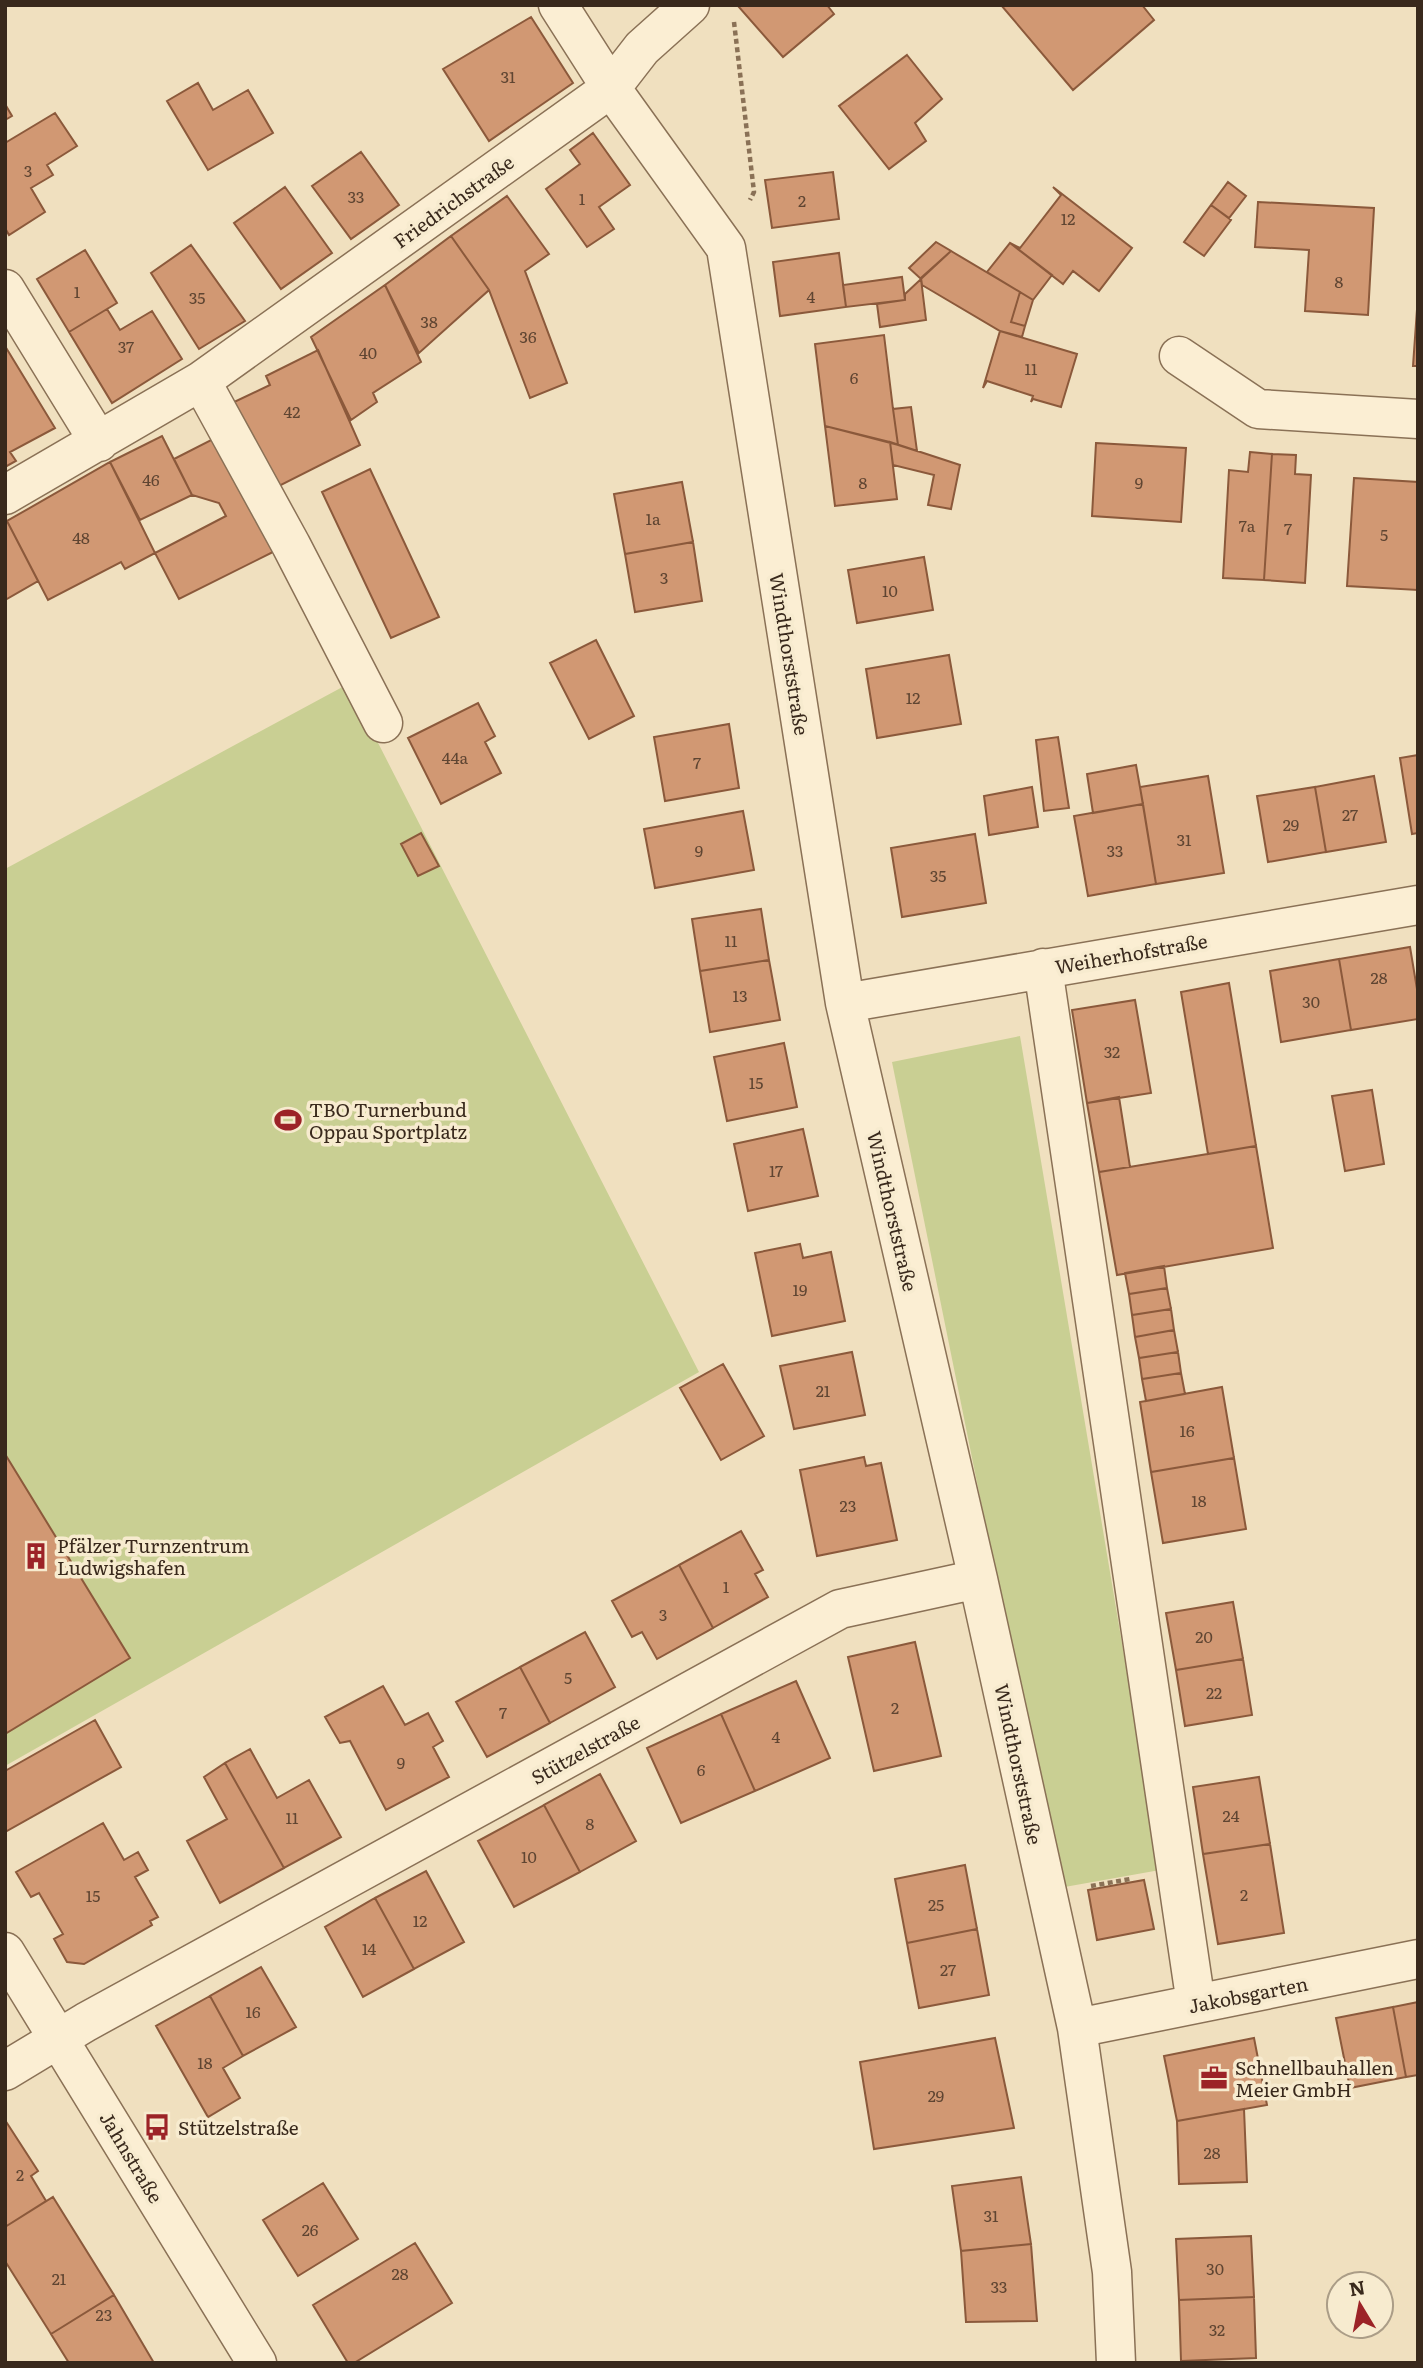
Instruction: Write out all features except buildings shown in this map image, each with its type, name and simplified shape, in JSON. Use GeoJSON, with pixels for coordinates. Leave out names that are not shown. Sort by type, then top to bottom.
{"type":"FeatureCollection","features":[{"type":"Feature","properties":{"kind":"street","name":"Windthorststraße"},"geometry":{"type":"LineString","coordinates":[[558,5],[611,88],[726,248],[845,1003],[978,1578],[1077,2028],[1112,2272],[1116,2363]]}},
{"type":"Feature","properties":{"kind":"street","name":"Friedrichstraße"},"geometry":{"type":"LineString","coordinates":[[5,495],[201,381],[611,88],[642,48],[690,5]]}},
{"type":"Feature","properties":{"kind":"street"},"geometry":{"type":"LineString","coordinates":[[5,289],[99,442]]}},
{"type":"Feature","properties":{"kind":"street"},"geometry":{"type":"LineString","coordinates":[[1179,356],[1258,409],[1418,419]]}},
{"type":"Feature","properties":{"kind":"street"},"geometry":{"type":"LineString","coordinates":[[201,381],[291,545],[383,723]]}},
{"type":"Feature","properties":{"kind":"street","name":"Weiherhofstraße"},"geometry":{"type":"LineString","coordinates":[[845,1003],[1418,905]]}},
{"type":"Feature","properties":{"kind":"street"},"geometry":{"type":"LineString","coordinates":[[1043,968],[1196,2004]]}},
{"type":"Feature","properties":{"kind":"street","name":"Stützelstraße"},"geometry":{"type":"LineString","coordinates":[[5,2071],[60,2038],[840,1609],[978,1578]]}},
{"type":"Feature","properties":{"kind":"street","name":"Jahnstraße"},"geometry":{"type":"LineString","coordinates":[[5,1952],[257,2363]]}},
{"type":"Feature","properties":{"kind":"street","name":"Jakobsgarten"},"geometry":{"type":"LineString","coordinates":[[1077,2028],[1418,1959]]}},
{"type":"Feature","properties":{"kind":"path"},"geometry":{"type":"LineString","coordinates":[[726,248],[754,192],[734,19]]}},
{"type":"Feature","properties":{"kind":"path"},"geometry":{"type":"LineString","coordinates":[[1048,1894],[1176,1870]]}},
{"type":"Feature","properties":{"kind":"green space","name":"TBO Turnerbund Oppau Sportplatz"},"geometry":{"type":"Polygon","coordinates":[[[348,684],[699,1372],[5,1766],[5,869],[348,684]]]}},
{"type":"Feature","properties":{"kind":"green space"},"geometry":{"type":"Polygon","coordinates":[[[1020,1036],[1160,1870],[1059,1888],[892,1062],[1020,1036]]]}},
{"type":"Feature","properties":{"kind":"place","name":"TBO Turnerbund Oppau Sportplatz"},"geometry":{"type":"Point","coordinates":[288,1120]}},
{"type":"Feature","properties":{"kind":"place","name":"Pfälzer Turnzentrum Ludwigshafen"},"geometry":{"type":"Point","coordinates":[36,1556]}},
{"type":"Feature","properties":{"kind":"place","name":"Schnellbauhallen Meier GmbH"},"geometry":{"type":"Point","coordinates":[1214,2078]}},
{"type":"Feature","properties":{"kind":"place","name":"Stützelstraße"},"geometry":{"type":"Point","coordinates":[157,2127]}}]}
